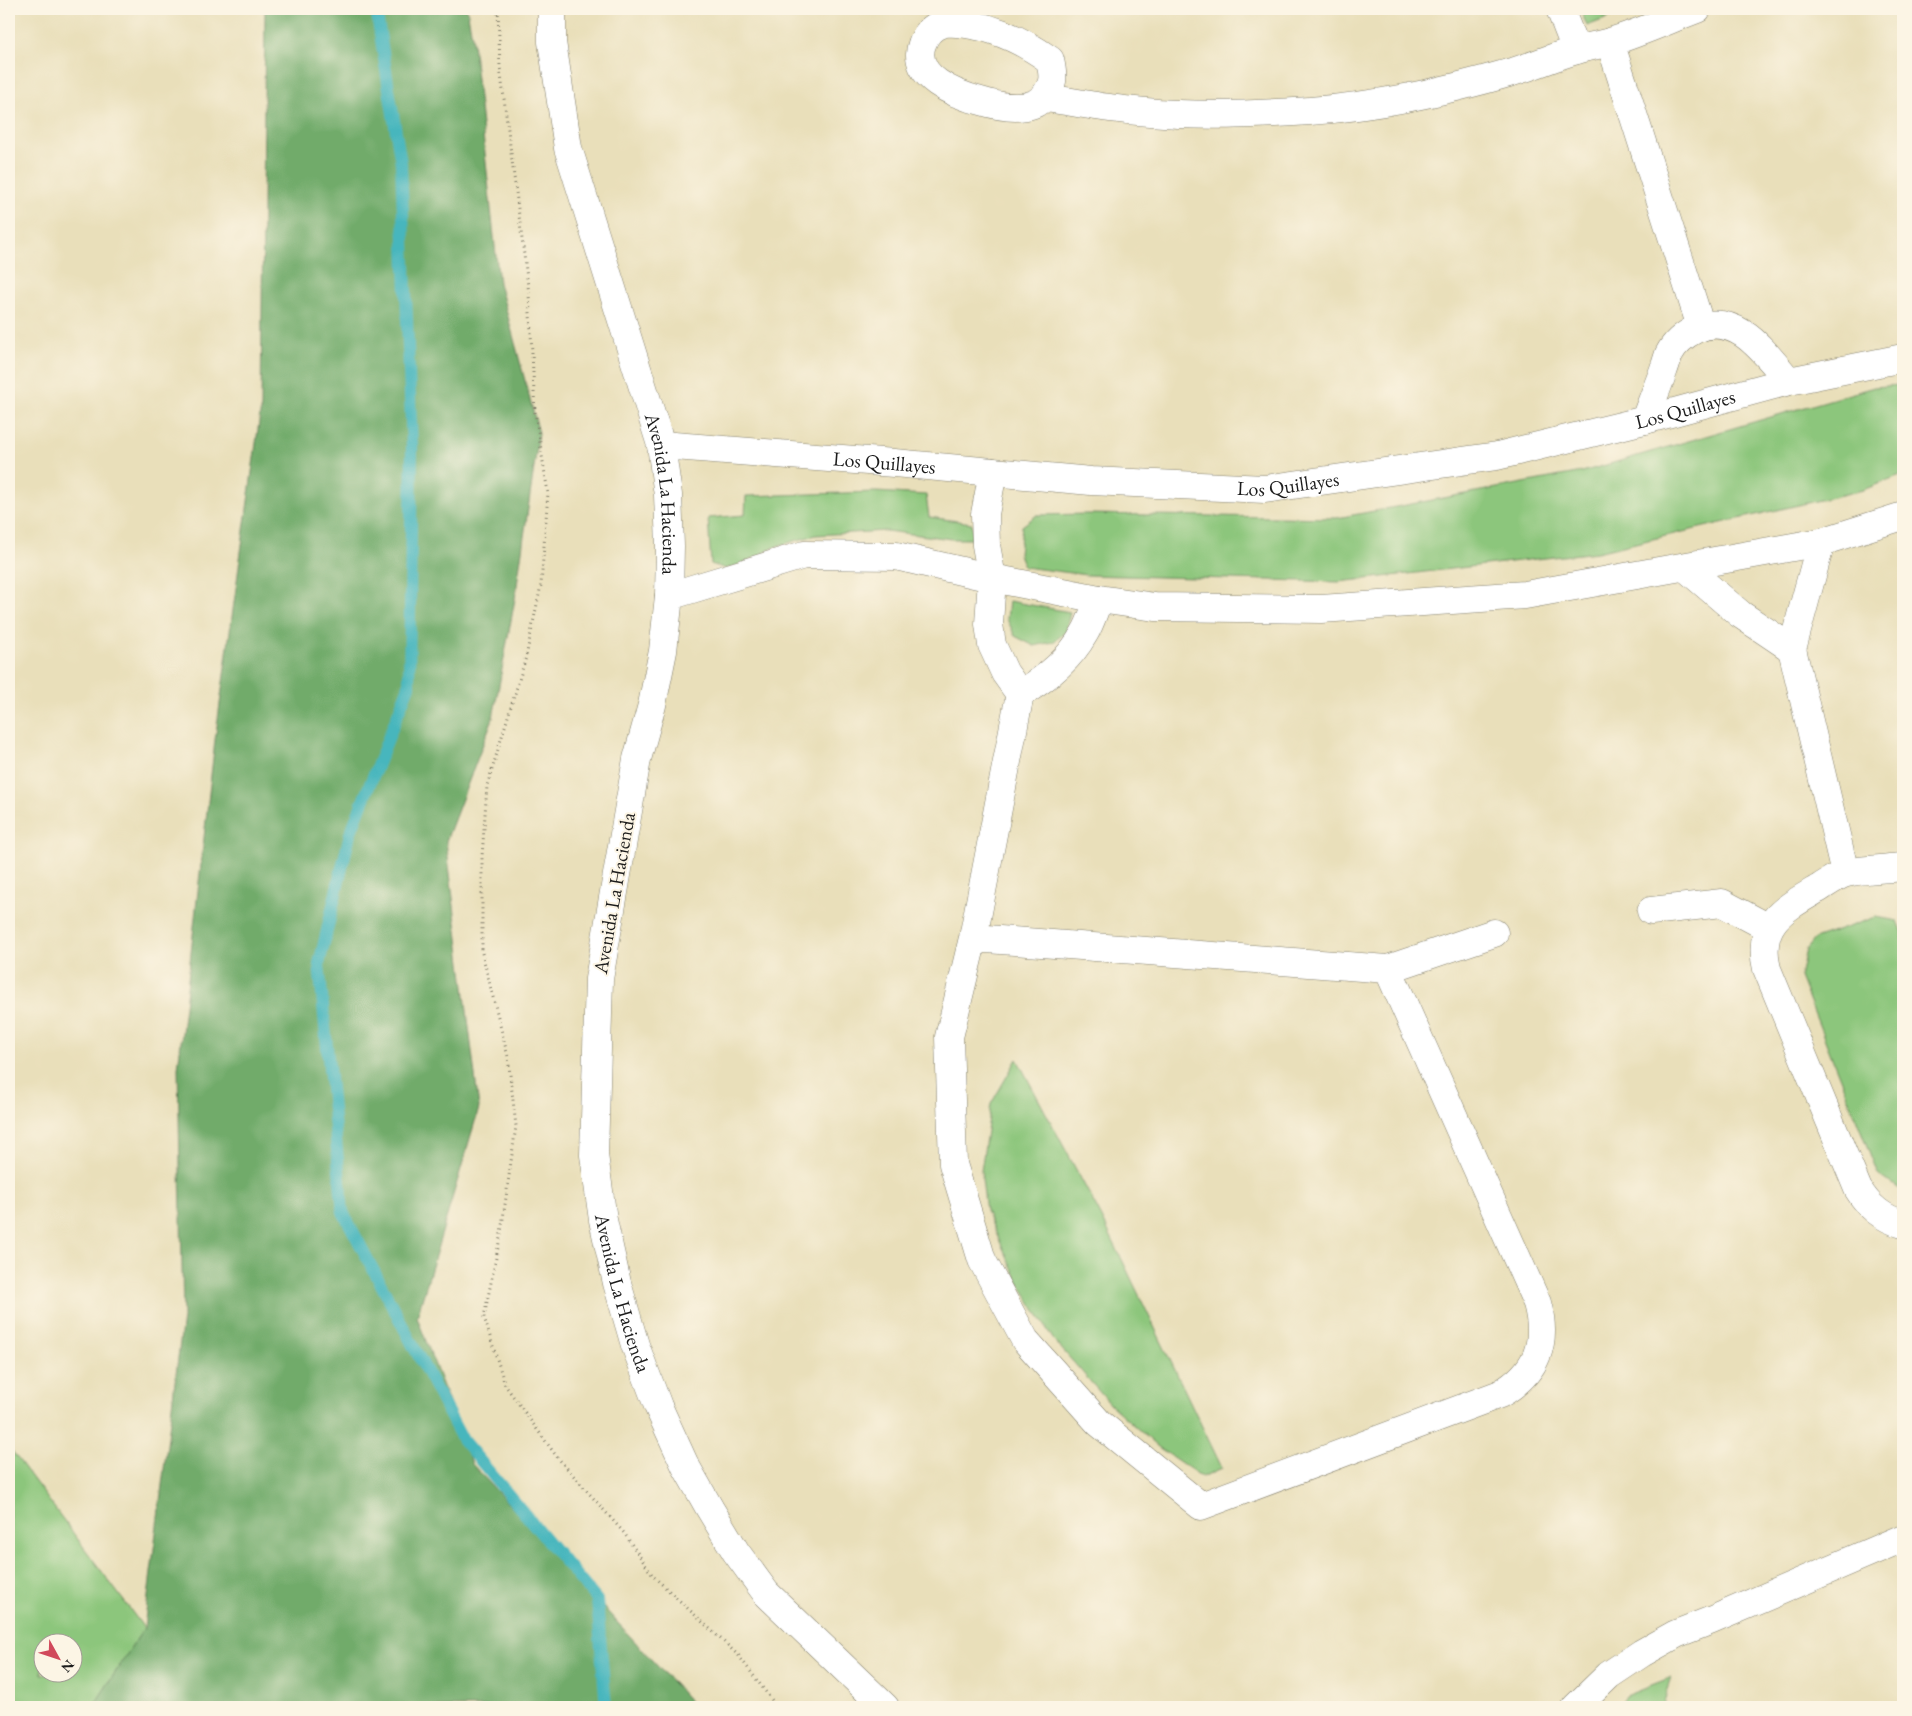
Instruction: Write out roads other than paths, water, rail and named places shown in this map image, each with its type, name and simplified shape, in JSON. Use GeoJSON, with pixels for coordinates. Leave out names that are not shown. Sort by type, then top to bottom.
{"type":"FeatureCollection","features":[{"type":"Feature","properties":{"kind":"street","name":"Avenida La Hacienda"},"geometry":{"type":"LineString","coordinates":[[552,9],[552,42],[568,148],[661,445],[668,495],[669,596],[661,660],[652,705],[637,759],[599,979],[594,1155],[603,1220],[617,1283],[635,1346],[658,1406],[685,1465],[710,1509],[736,1552],[766,1593],[886,1707]]}},
{"type":"Feature","properties":{"kind":"street"},"geometry":{"type":"LineString","coordinates":[[1560,9],[1576,50]]}},
{"type":"Feature","properties":{"kind":"street"},"geometry":{"type":"LineString","coordinates":[[1044,98],[1052,87],[1053,73],[1050,60],[1031,46],[1010,36],[966,24],[943,23],[932,28],[924,37],[920,48],[920,60],[925,71],[952,90],[971,99],[1021,107],[1033,104],[1044,98],[1110,108],[1178,114],[1246,115],[1313,111],[1380,102],[1447,89],[1512,72],[1576,50],[1610,42],[1697,9]]}},
{"type":"Feature","properties":{"kind":"street"},"geometry":{"type":"LineString","coordinates":[[1610,42],[1701,327]]}},
{"type":"Feature","properties":{"kind":"street"},"geometry":{"type":"LineString","coordinates":[[1645,420],[1669,355],[1676,342],[1688,333],[1701,327],[1729,326],[1743,332],[1789,381]]}},
{"type":"Feature","properties":{"kind":"street","name":"Los Quillayes"},"geometry":{"type":"LineString","coordinates":[[661,445],[1091,481],[1264,489],[1497,456],[1645,420],[1789,381],[1903,358]]}},
{"type":"Feature","properties":{"kind":"street"},"geometry":{"type":"LineString","coordinates":[[993,472],[985,514],[986,545],[992,578],[988,624],[992,645],[1005,673],[1020,694],[974,938],[949,1037],[953,1164],[982,1260],[1025,1340],[1099,1423],[1201,1506],[1500,1394],[1515,1385],[1528,1372],[1536,1356],[1541,1339],[1542,1321],[1537,1303],[1388,969]]}},
{"type":"Feature","properties":{"kind":"street"},"geometry":{"type":"LineString","coordinates":[[669,596],[804,555],[896,556],[992,578],[1099,599],[1155,607],[1322,609],[1525,595],[1821,542],[1903,516]]}},
{"type":"Feature","properties":{"kind":"street"},"geometry":{"type":"LineString","coordinates":[[1821,542],[1792,649],[1845,873]]}},
{"type":"Feature","properties":{"kind":"street"},"geometry":{"type":"LineString","coordinates":[[1685,567],[1740,614],[1792,649]]}},
{"type":"Feature","properties":{"kind":"street"},"geometry":{"type":"LineString","coordinates":[[1020,694],[1038,684],[1058,667],[1084,634],[1099,599]]}},
{"type":"Feature","properties":{"kind":"street"},"geometry":{"type":"LineString","coordinates":[[1903,867],[1845,873],[1787,907],[1777,916],[1769,928],[1764,941],[1767,969],[1858,1188],[1866,1202],[1878,1213],[1890,1220],[1903,1224]]}},
{"type":"Feature","properties":{"kind":"street"},"geometry":{"type":"LineString","coordinates":[[1651,911],[1722,903],[1769,928]]}},
{"type":"Feature","properties":{"kind":"street"},"geometry":{"type":"LineString","coordinates":[[974,938],[1388,969],[1494,933]]}},
{"type":"Feature","properties":{"kind":"street"},"geometry":{"type":"LineString","coordinates":[[1576,1707],[1609,1675],[1642,1653],[1676,1634],[1903,1538]]}},
{"type":"Feature","properties":{"kind":"waterway"},"geometry":{"type":"LineString","coordinates":[[376,9],[401,163],[412,448],[409,686],[350,834],[319,964],[343,1212],[462,1439],[597,1600],[606,1707]]}}]}
